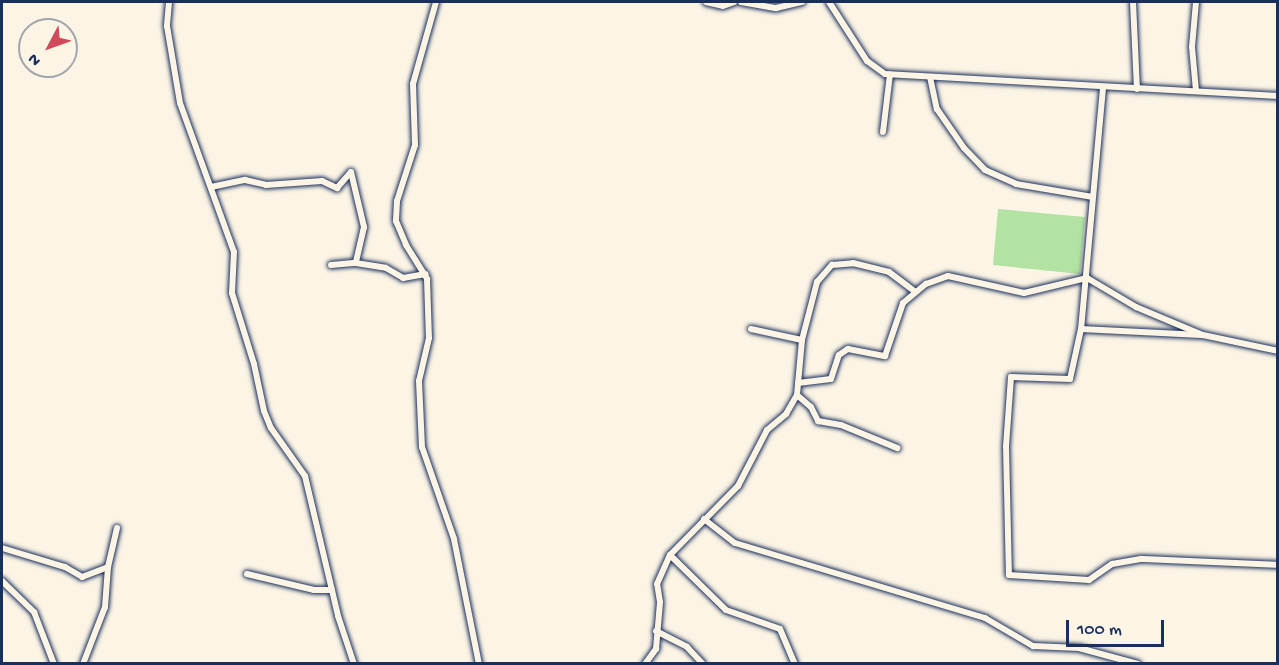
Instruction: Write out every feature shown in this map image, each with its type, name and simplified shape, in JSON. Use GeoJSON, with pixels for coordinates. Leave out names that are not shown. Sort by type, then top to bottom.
{"type":"FeatureCollection","features":[{"type":"Feature","properties":{"kind":"street"},"geometry":{"type":"LineString","coordinates":[[169,2],[167,26],[177,90],[234,252],[233,299],[254,364],[267,421],[305,476],[332,590],[354,663]]}},
{"type":"Feature","properties":{"kind":"street"},"geometry":{"type":"LineString","coordinates":[[436,2],[413,84],[415,145],[401,188],[396,221],[405,245],[426,274],[430,327],[419,381],[422,447],[454,539],[479,663]]}},
{"type":"Feature","properties":{"kind":"street"},"geometry":{"type":"LineString","coordinates":[[706,2],[723,6],[734,2]]}},
{"type":"Feature","properties":{"kind":"street"},"geometry":{"type":"LineString","coordinates":[[741,2],[776,8],[802,2]]}},
{"type":"Feature","properties":{"kind":"street"},"geometry":{"type":"LineString","coordinates":[[830,2],[867,61],[879,72],[1103,88],[1278,96]]}},
{"type":"Feature","properties":{"kind":"street"},"geometry":{"type":"LineString","coordinates":[[1133,2],[1137,89]]}},
{"type":"Feature","properties":{"kind":"street"},"geometry":{"type":"LineString","coordinates":[[1196,2],[1192,47],[1196,91]]}},
{"type":"Feature","properties":{"kind":"street"},"geometry":{"type":"LineString","coordinates":[[883,132],[890,74]]}},
{"type":"Feature","properties":{"kind":"street"},"geometry":{"type":"LineString","coordinates":[[930,77],[937,109],[964,148],[985,170],[1016,184],[1093,197]]}},
{"type":"Feature","properties":{"kind":"street"},"geometry":{"type":"LineString","coordinates":[[1103,88],[1087,278],[1081,329],[1070,379],[1011,376],[1006,446],[1009,575],[1089,580],[1112,564],[1141,559],[1257,568],[1278,566]]}},
{"type":"Feature","properties":{"kind":"street"},"geometry":{"type":"LineString","coordinates":[[211,187],[245,180],[266,186],[322,181],[337,188],[351,172],[364,227],[356,263]]}},
{"type":"Feature","properties":{"kind":"street"},"geometry":{"type":"LineString","coordinates":[[331,265],[356,263],[389,269],[403,278],[426,274]]}},
{"type":"Feature","properties":{"kind":"street"},"geometry":{"type":"LineString","coordinates":[[645,663],[656,649],[660,602],[657,584],[670,555],[738,486],[767,430],[786,414],[797,395],[802,340],[815,284],[832,265],[853,263],[882,269],[914,291]]}},
{"type":"Feature","properties":{"kind":"street"},"geometry":{"type":"LineString","coordinates":[[798,383],[831,379],[839,355],[848,349],[885,356],[896,314],[914,291],[948,276],[1024,293],[1087,278],[1136,307],[1203,335]]}},
{"type":"Feature","properties":{"kind":"street"},"geometry":{"type":"LineString","coordinates":[[751,329],[802,340]]}},
{"type":"Feature","properties":{"kind":"street"},"geometry":{"type":"LineString","coordinates":[[1081,329],[1203,335],[1278,351]]}},
{"type":"Feature","properties":{"kind":"street"},"geometry":{"type":"LineString","coordinates":[[797,395],[811,407],[818,421],[841,425],[897,448]]}},
{"type":"Feature","properties":{"kind":"street"},"geometry":{"type":"LineString","coordinates":[[704,519],[735,543],[985,618],[1033,646],[1079,648],[1138,663]]}},
{"type":"Feature","properties":{"kind":"street"},"geometry":{"type":"LineString","coordinates":[[83,663],[105,607],[108,567],[117,528]]}},
{"type":"Feature","properties":{"kind":"street"},"geometry":{"type":"LineString","coordinates":[[2,548],[65,567],[82,577],[108,567]]}},
{"type":"Feature","properties":{"kind":"street"},"geometry":{"type":"LineString","coordinates":[[670,555],[726,610],[780,629],[795,663]]}},
{"type":"Feature","properties":{"kind":"street"},"geometry":{"type":"LineString","coordinates":[[247,574],[314,590],[332,590]]}},
{"type":"Feature","properties":{"kind":"street"},"geometry":{"type":"LineString","coordinates":[[2,581],[34,612],[54,663]]}},
{"type":"Feature","properties":{"kind":"street"},"geometry":{"type":"LineString","coordinates":[[656,631],[687,647],[702,663]]}},
{"type":"Feature","properties":{"kind":"green space"},"geometry":{"type":"Polygon","coordinates":[[[998,209],[1085,217],[1080,274],[993,265],[998,209]]]}}]}
